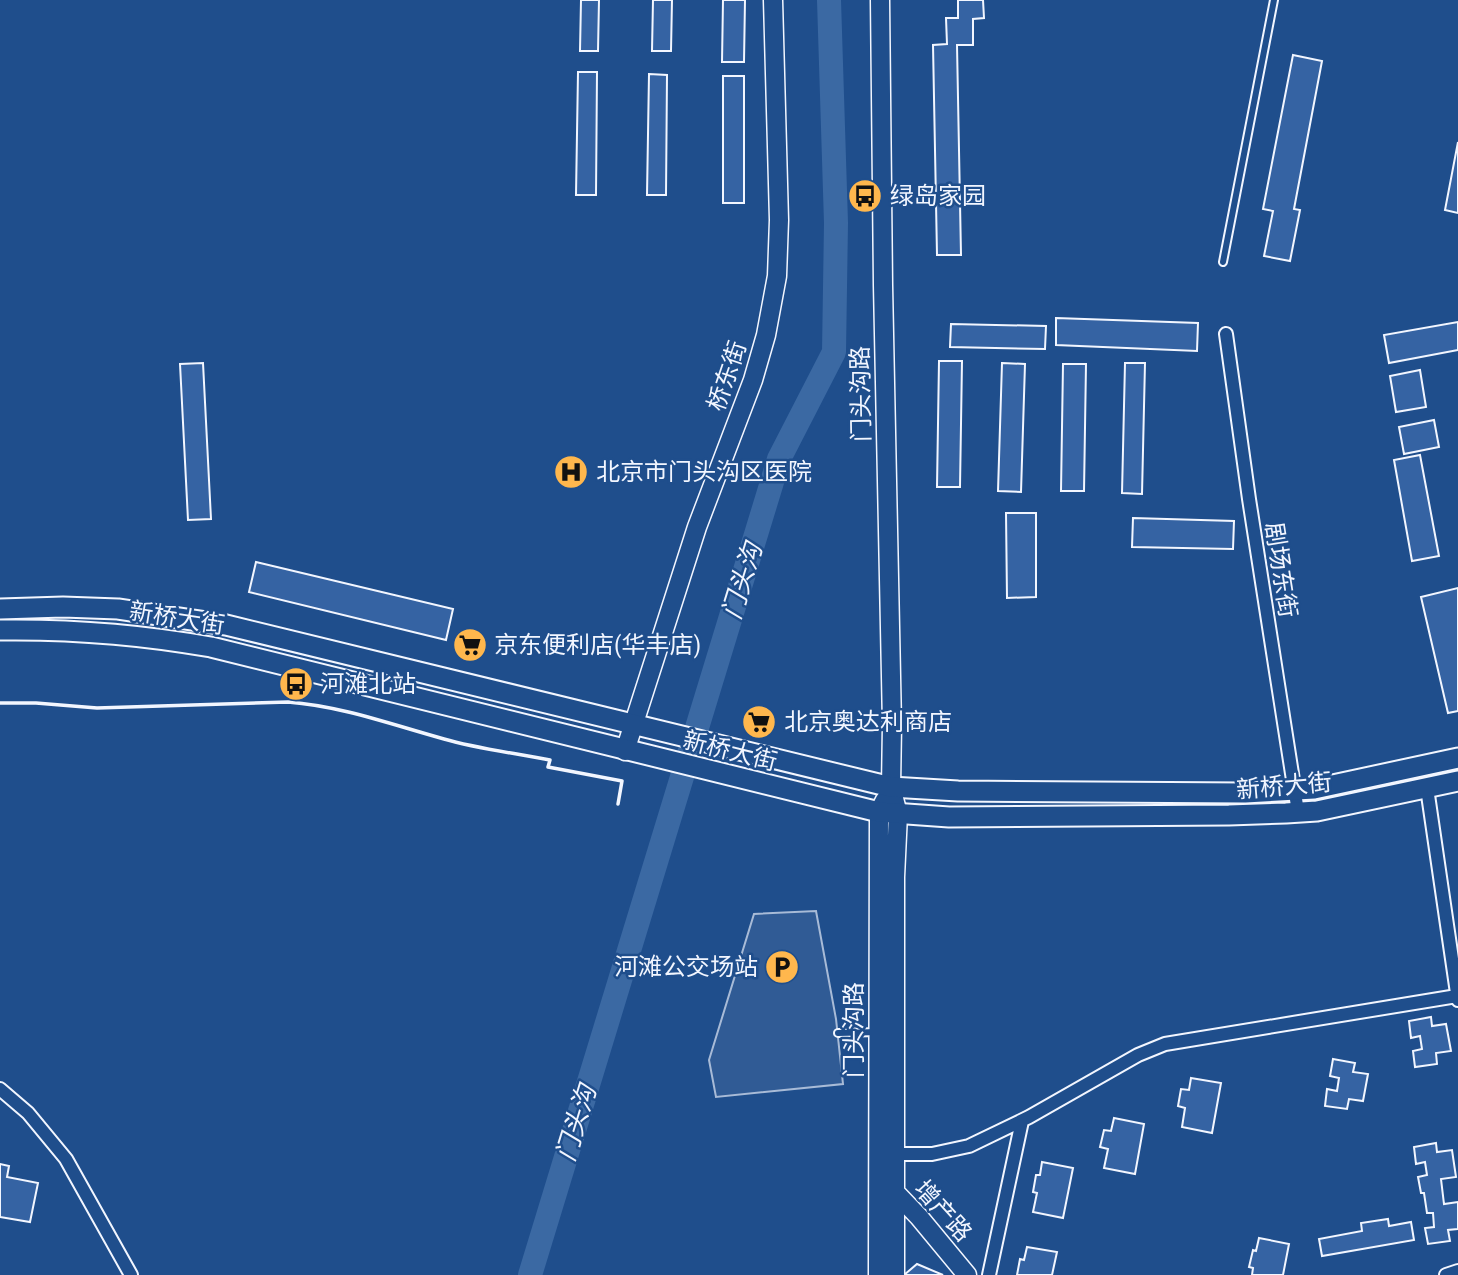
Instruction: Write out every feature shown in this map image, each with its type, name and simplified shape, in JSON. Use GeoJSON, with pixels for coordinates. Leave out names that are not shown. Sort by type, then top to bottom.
{"type":"FeatureCollection","features":[{"type":"Feature","properties":{"kind":"main road","name":"新桥大街"},"geometry":{"type":"LineString","coordinates":[[0,609],[118,609],[226,625],[891,787],[958,792],[1295,791],[1458,758]]}},
{"type":"Feature","properties":{"kind":"main road","name":"新桥大街"},"geometry":{"type":"LineString","coordinates":[[0,630],[59,629],[147,635],[211,647],[625,751],[889,813],[949,817],[1229,816],[1317,811],[1458,781]]}},
{"type":"Feature","properties":{"kind":"street","name":"桥东街"},"geometry":{"type":"LineString","coordinates":[[625,751],[693,540],[753,380],[766,335],[777,276],[779,220],[773,0]]}},
{"type":"Feature","properties":{"kind":"street","name":"门头沟路"},"geometry":{"type":"LineString","coordinates":[[880,0],[892,711],[889,813],[895,877],[887,1032],[887,1193],[895,1275]]}},
{"type":"Feature","properties":{"kind":"street","name":"剧场东街"},"geometry":{"type":"LineString","coordinates":[[1226,334],[1248,499],[1298,812]]}},
{"type":"Feature","properties":{"kind":"street"},"geometry":{"type":"LineString","coordinates":[[895,1154],[932,1154],[969,1146],[1022,1121],[1113,1068],[1165,1044],[1458,998],[1427,788]]}},
{"type":"Feature","properties":{"kind":"street","name":"门头沟路"},"geometry":{"type":"LineString","coordinates":[[878,1275],[887,1193],[895,1154],[887,1032]]}},
{"type":"Feature","properties":{"kind":"street"},"geometry":{"type":"LineString","coordinates":[[0,1088],[28,1113],[66,1159],[131,1275]]}},
{"type":"Feature","properties":{"kind":"street"},"geometry":{"type":"LineString","coordinates":[[989,1275],[1022,1121]]}},
{"type":"Feature","properties":{"kind":"street","name":"增产路"},"geometry":{"type":"LineString","coordinates":[[887,1193],[919,1217],[967,1275]]}},
{"type":"Feature","properties":{"kind":"street"},"geometry":{"type":"LineString","coordinates":[[1446,1275],[1458,1271]]}},
{"type":"Feature","properties":{"kind":"lane"},"geometry":{"type":"LineString","coordinates":[[1223,262],[1274,0]]}},
{"type":"Feature","properties":{"kind":"lane"},"geometry":{"type":"LineString","coordinates":[[838,1032],[887,1032]]}},
{"type":"Feature","properties":{"kind":"shaded area","name":"河滩公交场站"},"geometry":{"type":"Polygon","coordinates":[[[816,911],[836,1019],[843,1084],[716,1097],[709,1060],[754,914],[816,911]]]}},
{"type":"Feature","properties":{"kind":"building"},"geometry":{"type":"Polygon","coordinates":[[[581,0],[599,0],[598,51],[580,51],[581,0]]]}},
{"type":"Feature","properties":{"kind":"building"},"geometry":{"type":"Polygon","coordinates":[[[653,0],[672,0],[671,51],[652,51],[653,0]]]}},
{"type":"Feature","properties":{"kind":"building"},"geometry":{"type":"Polygon","coordinates":[[[723,0],[745,0],[744,62],[722,62],[723,0]]]}},
{"type":"Feature","properties":{"kind":"building"},"geometry":{"type":"Polygon","coordinates":[[[958,0],[983,0],[984,18],[973,19],[973,45],[957,45],[961,255],[937,255],[933,45],[947,44],[946,18],[958,18],[958,0]]]}},
{"type":"Feature","properties":{"kind":"building"},"geometry":{"type":"Polygon","coordinates":[[[1293,55],[1322,61],[1294,209],[1300,210],[1290,261],[1264,256],[1273,211],[1263,209],[1293,55]]]}},
{"type":"Feature","properties":{"kind":"building"},"geometry":{"type":"Polygon","coordinates":[[[578,72],[597,72],[596,195],[576,195],[578,72]]]}},
{"type":"Feature","properties":{"kind":"building"},"geometry":{"type":"Polygon","coordinates":[[[649,74],[667,75],[666,195],[647,195],[649,74]]]}},
{"type":"Feature","properties":{"kind":"building"},"geometry":{"type":"Polygon","coordinates":[[[723,76],[744,76],[744,203],[723,203],[723,76]]]}},
{"type":"Feature","properties":{"kind":"building"},"geometry":{"type":"Polygon","coordinates":[[[1458,142],[1458,213],[1445,210],[1458,142]]]}},
{"type":"Feature","properties":{"kind":"building"},"geometry":{"type":"Polygon","coordinates":[[[1056,318],[1198,323],[1197,351],[1056,345],[1056,318]]]}},
{"type":"Feature","properties":{"kind":"building"},"geometry":{"type":"Polygon","coordinates":[[[1458,322],[1458,350],[1389,363],[1384,335],[1458,322]]]}},
{"type":"Feature","properties":{"kind":"building"},"geometry":{"type":"Polygon","coordinates":[[[951,324],[1046,326],[1045,349],[950,347],[951,324]]]}},
{"type":"Feature","properties":{"kind":"building"},"geometry":{"type":"Polygon","coordinates":[[[939,361],[962,361],[960,487],[937,487],[939,361]]]}},
{"type":"Feature","properties":{"kind":"building"},"geometry":{"type":"Polygon","coordinates":[[[203,363],[211,519],[188,520],[180,364],[203,363]]]}},
{"type":"Feature","properties":{"kind":"building"},"geometry":{"type":"Polygon","coordinates":[[[1002,363],[1025,364],[1021,492],[998,491],[1002,363]]]}},
{"type":"Feature","properties":{"kind":"building"},"geometry":{"type":"Polygon","coordinates":[[[1125,363],[1145,363],[1142,494],[1122,493],[1125,363]]]}},
{"type":"Feature","properties":{"kind":"building"},"geometry":{"type":"Polygon","coordinates":[[[1063,364],[1086,364],[1084,491],[1061,491],[1063,364]]]}},
{"type":"Feature","properties":{"kind":"building"},"geometry":{"type":"Polygon","coordinates":[[[1420,370],[1426,407],[1396,412],[1390,376],[1420,370]]]}},
{"type":"Feature","properties":{"kind":"building"},"geometry":{"type":"Polygon","coordinates":[[[1434,420],[1439,447],[1404,454],[1399,427],[1434,420]]]}},
{"type":"Feature","properties":{"kind":"building"},"geometry":{"type":"Polygon","coordinates":[[[1420,455],[1439,556],[1412,561],[1394,460],[1420,455]]]}},
{"type":"Feature","properties":{"kind":"building"},"geometry":{"type":"Polygon","coordinates":[[[1006,513],[1036,513],[1036,597],[1007,598],[1006,513]]]}},
{"type":"Feature","properties":{"kind":"building"},"geometry":{"type":"Polygon","coordinates":[[[1133,518],[1234,521],[1233,549],[1132,547],[1133,518]]]}},
{"type":"Feature","properties":{"kind":"building"},"geometry":{"type":"Polygon","coordinates":[[[256,562],[453,609],[446,640],[249,592],[256,562]]]}},
{"type":"Feature","properties":{"kind":"building"},"geometry":{"type":"Polygon","coordinates":[[[1458,588],[1458,711],[1448,713],[1421,597],[1458,588]]]}},
{"type":"Feature","properties":{"kind":"building"},"geometry":{"type":"Polygon","coordinates":[[[1431,1017],[1432,1026],[1446,1024],[1451,1051],[1436,1053],[1437,1064],[1415,1067],[1413,1051],[1422,1049],[1420,1036],[1411,1038],[1409,1021],[1431,1017]]]}},
{"type":"Feature","properties":{"kind":"building"},"geometry":{"type":"Polygon","coordinates":[[[1333,1059],[1355,1063],[1353,1072],[1368,1074],[1363,1101],[1349,1099],[1347,1109],[1325,1106],[1327,1089],[1337,1091],[1339,1078],[1330,1076],[1333,1059]]]}},
{"type":"Feature","properties":{"kind":"building"},"geometry":{"type":"Polygon","coordinates":[[[1191,1078],[1221,1083],[1212,1133],[1182,1127],[1185,1108],[1178,1106],[1181,1089],[1189,1090],[1191,1078]]]}},
{"type":"Feature","properties":{"kind":"building"},"geometry":{"type":"Polygon","coordinates":[[[1114,1118],[1144,1124],[1135,1174],[1104,1168],[1108,1149],[1100,1147],[1104,1130],[1111,1131],[1114,1118]]]}},
{"type":"Feature","properties":{"kind":"building"},"geometry":{"type":"Polygon","coordinates":[[[1436,1143],[1437,1152],[1452,1150],[1456,1177],[1441,1179],[1444,1204],[1458,1202],[1458,1229],[1448,1230],[1450,1241],[1428,1244],[1425,1228],[1434,1227],[1433,1213],[1427,1213],[1418,1177],[1427,1175],[1425,1162],[1416,1164],[1414,1147],[1436,1143]]]}},
{"type":"Feature","properties":{"kind":"building"},"geometry":{"type":"Polygon","coordinates":[[[1042,1162],[1073,1168],[1063,1218],[1033,1212],[1037,1193],[1033,1192],[1036,1175],[1040,1175],[1042,1162]]]}},
{"type":"Feature","properties":{"kind":"building"},"geometry":{"type":"Polygon","coordinates":[[[0,1164],[9,1166],[7,1177],[38,1183],[30,1222],[0,1217],[0,1164]]]}},
{"type":"Feature","properties":{"kind":"building"},"geometry":{"type":"Polygon","coordinates":[[[1388,1219],[1389,1226],[1411,1222],[1414,1240],[1322,1256],[1319,1239],[1362,1231],[1361,1223],[1388,1219]]]}},
{"type":"Feature","properties":{"kind":"building"},"geometry":{"type":"Polygon","coordinates":[[[1259,1238],[1289,1244],[1283,1275],[1252,1275],[1253,1268],[1249,1267],[1259,1238]]]}},
{"type":"Feature","properties":{"kind":"building"},"geometry":{"type":"Polygon","coordinates":[[[1027,1247],[1057,1252],[1052,1275],[1017,1275],[1020,1259],[1024,1260],[1027,1247]]]}},
{"type":"Feature","properties":{"kind":"building"},"geometry":{"type":"Polygon","coordinates":[[[917,1264],[943,1275],[904,1275],[917,1264]]]}},
{"type":"Feature","properties":{"kind":"waterway","name":"门头沟"},"geometry":{"type":"LineString","coordinates":[[530,1275],[779,459],[834,352],[836,223],[829,0]]}},
{"type":"Feature","properties":{"kind":"wall"},"geometry":{"type":"LineString","coordinates":[[0,703],[97,708],[288,702],[308,704],[367,717],[470,746],[550,760],[548,767],[622,781],[618,804]]}},
{"type":"Feature","properties":{"kind":"place","name":"绿岛家园"},"geometry":{"type":"Point","coordinates":[865,196]}},
{"type":"Feature","properties":{"kind":"place","name":"北京市门头沟区医院"},"geometry":{"type":"Point","coordinates":[571,472]}},
{"type":"Feature","properties":{"kind":"place","name":"京东便利店(华丰店)"},"geometry":{"type":"Point","coordinates":[470,645]}},
{"type":"Feature","properties":{"kind":"place","name":"河滩北站"},"geometry":{"type":"Point","coordinates":[296,684]}},
{"type":"Feature","properties":{"kind":"place","name":"北京奥达利商店"},"geometry":{"type":"Point","coordinates":[759,722]}},
{"type":"Feature","properties":{"kind":"place","name":"河滩公交场站"},"geometry":{"type":"Point","coordinates":[782,967]}}]}
